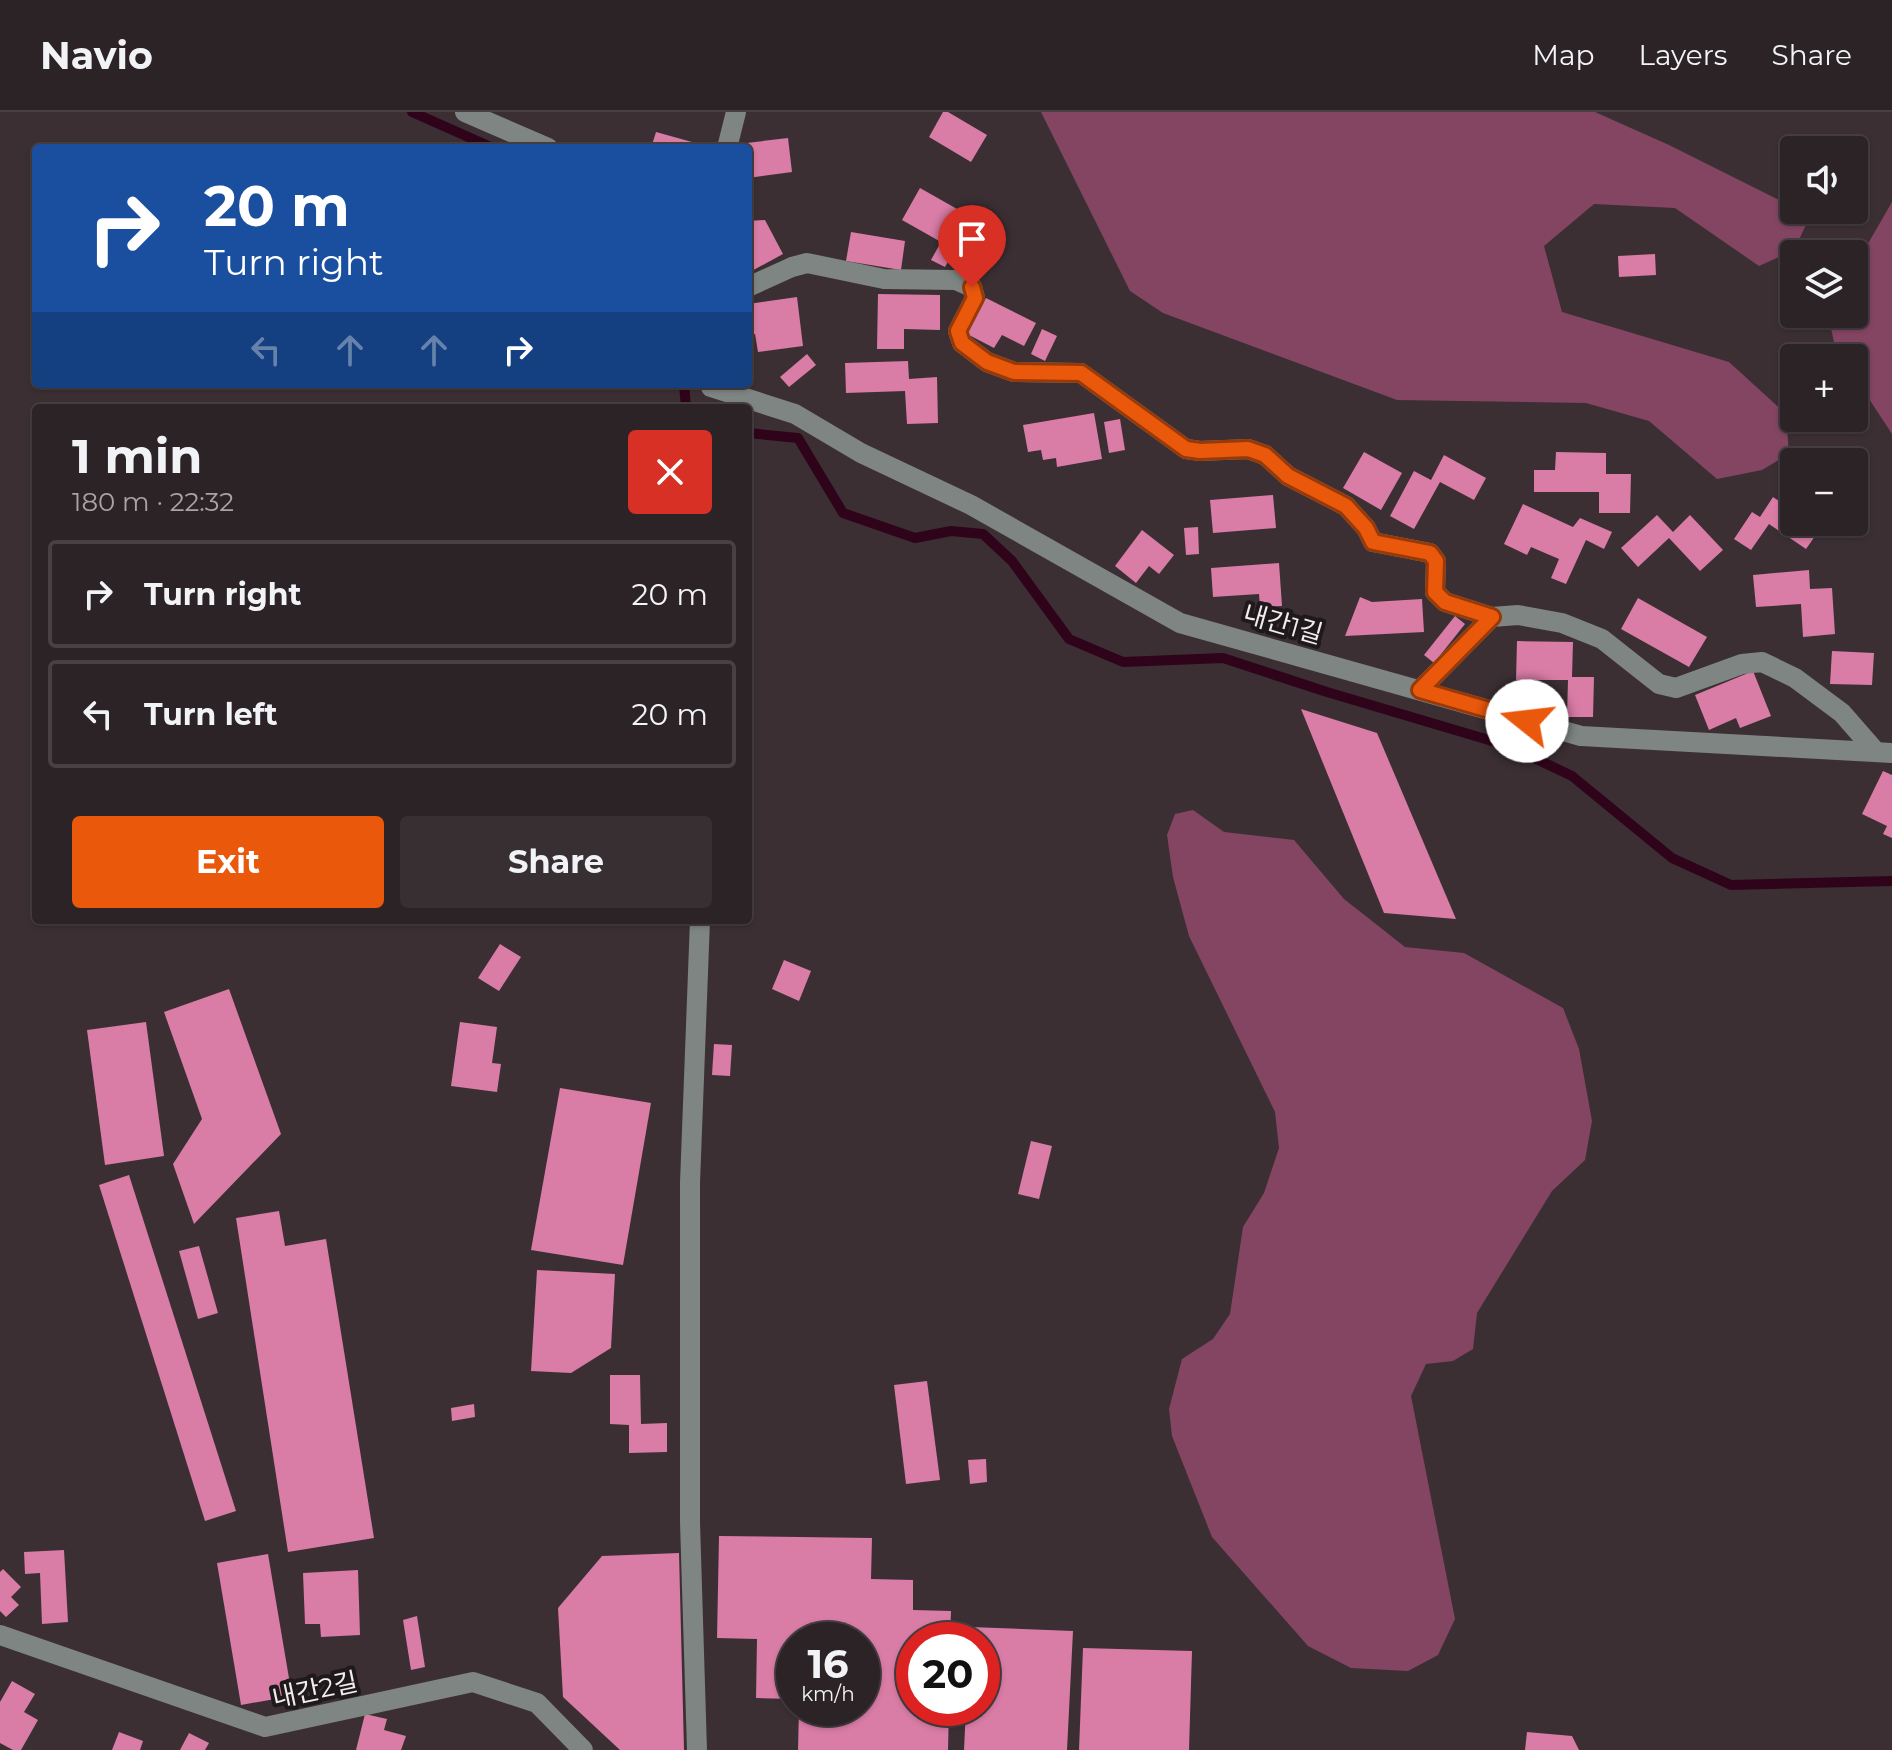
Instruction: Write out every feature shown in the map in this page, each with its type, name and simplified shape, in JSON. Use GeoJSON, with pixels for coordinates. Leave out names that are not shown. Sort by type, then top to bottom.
{"type":"FeatureCollection","features":[{"type":"Feature","properties":{"kind":"lane"},"geometry":{"type":"LineString","coordinates":[[465,112],[539,144]]}},
{"type":"Feature","properties":{"kind":"lane"},"geometry":{"type":"LineString","coordinates":[[728,144],[736,112]]}},
{"type":"Feature","properties":{"kind":"lane"},"geometry":{"type":"LineString","coordinates":[[752,285],[807,263],[884,279],[956,280],[972,287],[975,298],[958,331],[962,343],[987,362],[1014,372],[1081,373],[1186,449],[1248,449],[1265,455],[1288,476],[1346,506],[1366,528],[1373,542],[1430,553],[1436,561],[1435,592],[1445,602],[1492,617],[1518,615],[1576,628],[1602,639],[1659,684],[1676,688],[1742,664],[1762,662],[1795,678],[1842,713],[1884,752]]}},
{"type":"Feature","properties":{"kind":"lane","name":"내간1길"},"geometry":{"type":"LineString","coordinates":[[717,388],[795,414],[861,453],[971,505],[1180,623],[1581,736],[1884,752]]}},
{"type":"Feature","properties":{"kind":"lane"},"geometry":{"type":"LineString","coordinates":[[1420,690],[1492,617]]}},
{"type":"Feature","properties":{"kind":"lane"},"geometry":{"type":"LineString","coordinates":[[697,1750],[690,1522],[690,1198],[700,924]]}},
{"type":"Feature","properties":{"kind":"lane","name":"내간2길"},"geometry":{"type":"LineString","coordinates":[[0,1635],[265,1727],[473,1682],[537,1703],[583,1750]]}},
{"type":"Feature","properties":{"kind":"shaded area"},"geometry":{"type":"Polygon","coordinates":[[[1041,112],[1595,112],[1780,200],[1780,224],[1806,225],[1799,240],[1780,240],[1780,256],[1759,266],[1675,208],[1594,204],[1544,246],[1562,312],[1729,362],[1780,409],[1780,432],[1787,432],[1789,448],[1780,448],[1780,459],[1762,470],[1717,479],[1649,421],[1586,403],[1397,400],[1163,313],[1130,291],[1041,112]]]}},
{"type":"Feature","properties":{"kind":"shaded area"},"geometry":{"type":"Polygon","coordinates":[[[1892,202],[1892,434],[1868,397],[1868,344],[1834,344],[1831,328],[1868,328],[1868,244],[1892,202]]]}},
{"type":"Feature","properties":{"kind":"shaded area"},"geometry":{"type":"Polygon","coordinates":[[[1193,810],[1224,832],[1294,840],[1344,899],[1405,947],[1464,953],[1563,1008],[1579,1049],[1592,1121],[1585,1160],[1552,1191],[1477,1313],[1473,1349],[1453,1361],[1426,1364],[1411,1396],[1455,1619],[1438,1655],[1408,1671],[1351,1668],[1308,1646],[1212,1537],[1172,1436],[1169,1409],[1182,1359],[1213,1339],[1230,1314],[1243,1227],[1264,1193],[1279,1148],[1275,1112],[1189,936],[1173,877],[1167,835],[1175,814],[1193,810]]]}},
{"type":"Feature","properties":{"kind":"building"},"geometry":{"type":"Polygon","coordinates":[[[943,112],[987,135],[971,162],[929,137],[943,112]]]}},
{"type":"Feature","properties":{"kind":"building"},"geometry":{"type":"Polygon","coordinates":[[[656,132],[699,144],[652,144],[656,132]]]}},
{"type":"Feature","properties":{"kind":"building"},"geometry":{"type":"Polygon","coordinates":[[[788,138],[792,172],[752,177],[752,144],[738,144],[788,138]]]}},
{"type":"Feature","properties":{"kind":"building"},"geometry":{"type":"Polygon","coordinates":[[[920,188],[973,218],[945,267],[931,260],[941,242],[902,220],[920,188]]]}},
{"type":"Feature","properties":{"kind":"building"},"geometry":{"type":"Polygon","coordinates":[[[765,220],[783,254],[752,271],[752,221],[765,220]]]}},
{"type":"Feature","properties":{"kind":"building"},"geometry":{"type":"Polygon","coordinates":[[[851,232],[905,241],[901,270],[846,261],[851,232]]]}},
{"type":"Feature","properties":{"kind":"building"},"geometry":{"type":"Polygon","coordinates":[[[1655,254],[1656,275],[1619,277],[1618,256],[1655,254]]]}},
{"type":"Feature","properties":{"kind":"building"},"geometry":{"type":"Polygon","coordinates":[[[878,294],[940,295],[940,330],[904,329],[904,349],[877,349],[878,294]]]}},
{"type":"Feature","properties":{"kind":"building"},"geometry":{"type":"Polygon","coordinates":[[[797,297],[803,346],[758,352],[755,334],[752,334],[752,303],[797,297]]]}},
{"type":"Feature","properties":{"kind":"building"},"geometry":{"type":"Polygon","coordinates":[[[986,298],[1036,323],[1024,346],[1002,335],[994,348],[967,334],[986,298]]]}},
{"type":"Feature","properties":{"kind":"building"},"geometry":{"type":"Polygon","coordinates":[[[1042,329],[1057,336],[1045,361],[1031,354],[1042,329]]]}},
{"type":"Feature","properties":{"kind":"building"},"geometry":{"type":"Polygon","coordinates":[[[807,354],[816,365],[789,387],[780,377],[807,354]]]}},
{"type":"Feature","properties":{"kind":"building"},"geometry":{"type":"Polygon","coordinates":[[[908,361],[909,379],[937,377],[938,423],[907,424],[905,391],[846,393],[845,363],[908,361]]]}},
{"type":"Feature","properties":{"kind":"building"},"geometry":{"type":"Polygon","coordinates":[[[1094,413],[1102,459],[1057,467],[1056,458],[1043,460],[1041,450],[1028,452],[1023,425],[1094,413]]]}},
{"type":"Feature","properties":{"kind":"building"},"geometry":{"type":"Polygon","coordinates":[[[1120,419],[1125,450],[1109,453],[1104,422],[1120,419]]]}},
{"type":"Feature","properties":{"kind":"building"},"geometry":{"type":"Polygon","coordinates":[[[1364,452],[1402,473],[1381,510],[1343,488],[1364,452]]]}},
{"type":"Feature","properties":{"kind":"building"},"geometry":{"type":"Polygon","coordinates":[[[1556,452],[1606,453],[1606,474],[1631,474],[1630,513],[1599,513],[1599,492],[1534,492],[1534,470],[1555,470],[1556,452]]]}},
{"type":"Feature","properties":{"kind":"building"},"geometry":{"type":"Polygon","coordinates":[[[1444,455],[1486,478],[1474,500],[1440,482],[1414,529],[1390,516],[1414,471],[1431,480],[1444,455]]]}},
{"type":"Feature","properties":{"kind":"building"},"geometry":{"type":"Polygon","coordinates":[[[1273,495],[1276,528],[1213,533],[1210,500],[1273,495]]]}},
{"type":"Feature","properties":{"kind":"building"},"geometry":{"type":"Polygon","coordinates":[[[1773,497],[1780,502],[1780,531],[1769,524],[1751,550],[1734,539],[1752,512],[1760,517],[1773,497]]]}},
{"type":"Feature","properties":{"kind":"building"},"geometry":{"type":"Polygon","coordinates":[[[1523,504],[1573,527],[1580,518],[1612,532],[1604,549],[1586,540],[1566,584],[1551,578],[1559,559],[1531,547],[1527,555],[1504,544],[1523,504]]]}},
{"type":"Feature","properties":{"kind":"building"},"geometry":{"type":"Polygon","coordinates":[[[1657,515],[1673,532],[1690,515],[1723,550],[1700,571],[1669,538],[1638,567],[1621,548],[1657,515]]]}},
{"type":"Feature","properties":{"kind":"building"},"geometry":{"type":"Polygon","coordinates":[[[1198,527],[1199,554],[1186,555],[1184,528],[1198,527]]]}},
{"type":"Feature","properties":{"kind":"building"},"geometry":{"type":"Polygon","coordinates":[[[1142,530],[1174,555],[1159,574],[1149,566],[1136,583],[1115,566],[1142,530]]]}},
{"type":"Feature","properties":{"kind":"building"},"geometry":{"type":"Polygon","coordinates":[[[1787,536],[1815,536],[1806,549],[1787,536]]]}},
{"type":"Feature","properties":{"kind":"building"},"geometry":{"type":"Polygon","coordinates":[[[1279,563],[1282,606],[1260,607],[1259,594],[1213,597],[1211,568],[1279,563]]]}},
{"type":"Feature","properties":{"kind":"building"},"geometry":{"type":"Polygon","coordinates":[[[1809,570],[1810,589],[1832,588],[1835,634],[1803,637],[1801,604],[1756,607],[1753,575],[1809,570]]]}},
{"type":"Feature","properties":{"kind":"building"},"geometry":{"type":"Polygon","coordinates":[[[1360,597],[1372,602],[1422,599],[1424,632],[1345,636],[1360,597]]]}},
{"type":"Feature","properties":{"kind":"building"},"geometry":{"type":"Polygon","coordinates":[[[1638,598],[1707,637],[1689,667],[1621,629],[1638,598]]]}},
{"type":"Feature","properties":{"kind":"building"},"geometry":{"type":"Polygon","coordinates":[[[1455,616],[1465,624],[1434,663],[1424,655],[1455,616]]]}},
{"type":"Feature","properties":{"kind":"building"},"geometry":{"type":"Polygon","coordinates":[[[1517,641],[1573,642],[1572,677],[1594,677],[1593,717],[1567,717],[1568,680],[1516,680],[1517,641]]]}},
{"type":"Feature","properties":{"kind":"building"},"geometry":{"type":"Polygon","coordinates":[[[1832,651],[1874,653],[1872,685],[1830,684],[1832,651]]]}},
{"type":"Feature","properties":{"kind":"building"},"geometry":{"type":"Polygon","coordinates":[[[1753,671],[1771,716],[1740,728],[1736,718],[1709,730],[1695,695],[1753,671]]]}},
{"type":"Feature","properties":{"kind":"building"},"geometry":{"type":"Polygon","coordinates":[[[1301,709],[1377,733],[1456,919],[1384,913],[1301,709]]]}},
{"type":"Feature","properties":{"kind":"building"},"geometry":{"type":"Polygon","coordinates":[[[1883,771],[1892,775],[1892,838],[1883,834],[1887,826],[1862,814],[1883,771]]]}},
{"type":"Feature","properties":{"kind":"building"},"geometry":{"type":"Polygon","coordinates":[[[500,944],[521,957],[499,991],[478,978],[500,944]]]}},
{"type":"Feature","properties":{"kind":"building"},"geometry":{"type":"Polygon","coordinates":[[[784,960],[811,971],[799,1001],[772,989],[784,960]]]}},
{"type":"Feature","properties":{"kind":"building"},"geometry":{"type":"Polygon","coordinates":[[[229,989],[281,1134],[194,1224],[173,1164],[202,1119],[164,1012],[229,989]]]}},
{"type":"Feature","properties":{"kind":"building"},"geometry":{"type":"Polygon","coordinates":[[[146,1022],[164,1156],[105,1165],[87,1030],[146,1022]]]}},
{"type":"Feature","properties":{"kind":"building"},"geometry":{"type":"Polygon","coordinates":[[[460,1022],[497,1027],[492,1063],[501,1064],[497,1092],[451,1086],[460,1022]]]}},
{"type":"Feature","properties":{"kind":"building"},"geometry":{"type":"Polygon","coordinates":[[[714,1044],[732,1045],[730,1076],[712,1075],[714,1044]]]}},
{"type":"Feature","properties":{"kind":"building"},"geometry":{"type":"Polygon","coordinates":[[[560,1088],[651,1103],[623,1265],[531,1250],[560,1088]]]}},
{"type":"Feature","properties":{"kind":"building"},"geometry":{"type":"Polygon","coordinates":[[[1031,1141],[1052,1146],[1039,1199],[1018,1194],[1031,1141]]]}},
{"type":"Feature","properties":{"kind":"building"},"geometry":{"type":"Polygon","coordinates":[[[129,1175],[236,1511],[205,1521],[99,1185],[129,1175]]]}},
{"type":"Feature","properties":{"kind":"building"},"geometry":{"type":"Polygon","coordinates":[[[279,1211],[285,1246],[326,1239],[374,1538],[288,1552],[236,1218],[279,1211]]]}},
{"type":"Feature","properties":{"kind":"building"},"geometry":{"type":"Polygon","coordinates":[[[199,1246],[218,1313],[198,1319],[179,1251],[199,1246]]]}},
{"type":"Feature","properties":{"kind":"building"},"geometry":{"type":"Polygon","coordinates":[[[537,1270],[615,1274],[611,1348],[571,1373],[531,1371],[537,1270]]]}},
{"type":"Feature","properties":{"kind":"building"},"geometry":{"type":"Polygon","coordinates":[[[610,1375],[640,1375],[641,1424],[667,1423],[667,1452],[629,1453],[629,1425],[610,1424],[610,1375]]]}},
{"type":"Feature","properties":{"kind":"building"},"geometry":{"type":"Polygon","coordinates":[[[927,1381],[940,1480],[906,1484],[894,1385],[927,1381]]]}},
{"type":"Feature","properties":{"kind":"building"},"geometry":{"type":"Polygon","coordinates":[[[474,1404],[475,1417],[452,1421],[451,1408],[474,1404]]]}},
{"type":"Feature","properties":{"kind":"building"},"geometry":{"type":"Polygon","coordinates":[[[986,1459],[987,1482],[970,1484],[968,1460],[986,1459]]]}},
{"type":"Feature","properties":{"kind":"building"},"geometry":{"type":"Polygon","coordinates":[[[719,1536],[872,1538],[871,1579],[913,1580],[913,1610],[951,1611],[951,1622],[896,1622],[896,1726],[949,1726],[948,1750],[798,1750],[799,1726],[880,1726],[880,1622],[776,1622],[776,1699],[756,1698],[757,1639],[717,1638],[719,1536]]]}},
{"type":"Feature","properties":{"kind":"building"},"geometry":{"type":"Polygon","coordinates":[[[64,1550],[68,1622],[42,1624],[40,1573],[25,1574],[24,1552],[64,1550]]]}},
{"type":"Feature","properties":{"kind":"building"},"geometry":{"type":"Polygon","coordinates":[[[679,1553],[684,1750],[620,1750],[563,1697],[558,1608],[602,1556],[679,1553]]]}},
{"type":"Feature","properties":{"kind":"building"},"geometry":{"type":"Polygon","coordinates":[[[268,1554],[292,1696],[241,1705],[217,1563],[268,1554]]]}},
{"type":"Feature","properties":{"kind":"building"},"geometry":{"type":"Polygon","coordinates":[[[3,1569],[21,1587],[11,1597],[19,1605],[6,1617],[0,1611],[0,1572],[3,1569]]]}},
{"type":"Feature","properties":{"kind":"building"},"geometry":{"type":"Polygon","coordinates":[[[358,1570],[360,1635],[321,1637],[320,1624],[305,1624],[303,1573],[358,1570]]]}},
{"type":"Feature","properties":{"kind":"building"},"geometry":{"type":"Polygon","coordinates":[[[417,1616],[425,1667],[411,1670],[403,1620],[417,1616]]]}},
{"type":"Feature","properties":{"kind":"building"},"geometry":{"type":"Polygon","coordinates":[[[1000,1628],[1073,1631],[1067,1750],[964,1750],[965,1726],[1000,1726],[1000,1628]]]}},
{"type":"Feature","properties":{"kind":"building"},"geometry":{"type":"Polygon","coordinates":[[[1083,1648],[1192,1651],[1189,1750],[1079,1750],[1083,1648]]]}},
{"type":"Feature","properties":{"kind":"building"},"geometry":{"type":"Polygon","coordinates":[[[12,1681],[35,1694],[24,1712],[38,1720],[21,1750],[13,1750],[0,1743],[0,1702],[12,1681]]]}},
{"type":"Feature","properties":{"kind":"building"},"geometry":{"type":"Polygon","coordinates":[[[365,1714],[387,1719],[384,1730],[406,1736],[401,1750],[356,1750],[365,1714]]]}},
{"type":"Feature","properties":{"kind":"building"},"geometry":{"type":"Polygon","coordinates":[[[119,1732],[143,1741],[140,1750],[112,1750],[119,1732]]]}},
{"type":"Feature","properties":{"kind":"building"},"geometry":{"type":"Polygon","coordinates":[[[1527,1732],[1572,1736],[1579,1750],[1525,1750],[1527,1732]]]}},
{"type":"Feature","properties":{"kind":"building"},"geometry":{"type":"Polygon","coordinates":[[[189,1733],[209,1743],[205,1750],[180,1750],[189,1733]]]}},
{"type":"Feature","properties":{"kind":"waterway"},"geometry":{"type":"LineString","coordinates":[[412,112],[484,144]]}},
{"type":"Feature","properties":{"kind":"waterway"},"geometry":{"type":"LineString","coordinates":[[684,388],[686,404]]}},
{"type":"Feature","properties":{"kind":"waterway"},"geometry":{"type":"LineString","coordinates":[[752,433],[798,438],[843,513],[915,538],[951,531],[983,534],[1012,561],[1069,639],[1123,662],[1223,658],[1509,746],[1572,776],[1672,858],[1731,885],[1892,881]]}},
{"type":"Feature","properties":{"kind":"route"},"geometry":{"type":"LineString","coordinates":[[972,287],[975,298],[958,331],[962,343],[987,362],[1014,372],[1081,373],[1186,449],[1248,449],[1265,455],[1288,476],[1346,506],[1366,528],[1373,542],[1430,553],[1436,561],[1435,592],[1445,602],[1492,617],[1420,690],[1527,721]]}}]}
